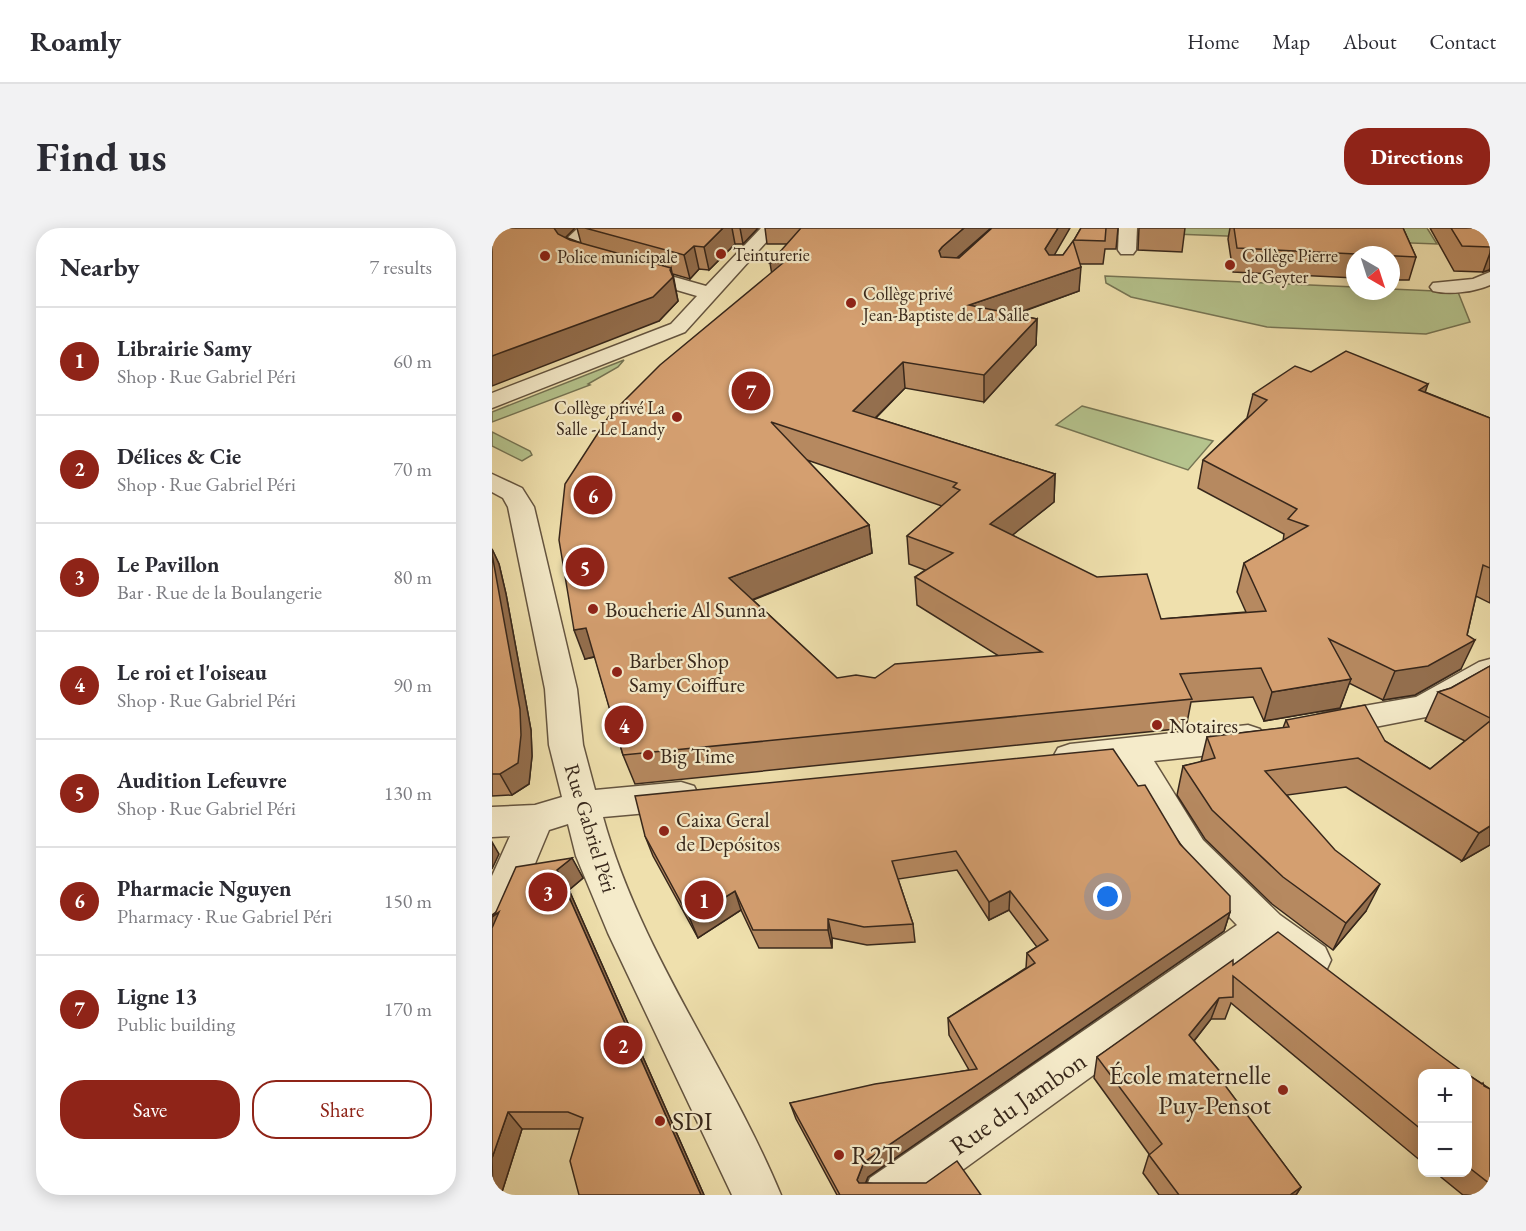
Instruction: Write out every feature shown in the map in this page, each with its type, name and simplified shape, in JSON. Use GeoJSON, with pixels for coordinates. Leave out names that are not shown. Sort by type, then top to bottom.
{"type":"FeatureCollection","features":[{"type":"Feature","properties":{"kind":"street"},"geometry":{"type":"LineString","coordinates":[[588,228],[569,245],[573,251],[584,257],[709,293]]}},
{"type":"Feature","properties":{"kind":"street"},"geometry":{"type":"LineString","coordinates":[[492,401],[678,328],[770,228]]}},
{"type":"Feature","properties":{"kind":"street"},"geometry":{"type":"LineString","coordinates":[[1127,250],[1128,228]]}},
{"type":"Feature","properties":{"kind":"street"},"geometry":{"type":"LineString","coordinates":[[1440,287],[1476,284],[1490,278]]}},
{"type":"Feature","properties":{"kind":"street","name":"Rue Gabriel Péri"},"geometry":{"type":"LineString","coordinates":[[492,482],[513,493],[520,507],[561,689],[566,745],[595,856],[611,898],[757,1195]]}},
{"type":"Feature","properties":{"kind":"street"},"geometry":{"type":"LineString","coordinates":[[1035,760],[1234,741],[1424,707],[1490,670]]}},
{"type":"Feature","properties":{"kind":"street"},"geometry":{"type":"LineString","coordinates":[[1130,751],[1190,851],[1266,927],[1341,983]]}},
{"type":"Feature","properties":{"kind":"street"},"geometry":{"type":"LineString","coordinates":[[492,822],[535,820],[582,806],[715,792]]}},
{"type":"Feature","properties":{"kind":"street"},"geometry":{"type":"LineString","coordinates":[[492,921],[535,820]]}},
{"type":"Feature","properties":{"kind":"street","name":"Rue du Jambon"},"geometry":{"type":"LineString","coordinates":[[887,1195],[1266,927]]}},
{"type":"Feature","properties":{"kind":"green space"},"geometry":{"type":"Polygon","coordinates":[[[1148,228],[1427,228],[1437,244],[1148,233],[1148,228]]]}},
{"type":"Feature","properties":{"kind":"green space"},"geometry":{"type":"Polygon","coordinates":[[[1105,276],[1346,287],[1346,300],[1400,300],[1400,289],[1458,292],[1470,322],[1426,334],[1267,327],[1131,297],[1106,283],[1105,276]]]}},
{"type":"Feature","properties":{"kind":"green space"},"geometry":{"type":"Polygon","coordinates":[[[624,360],[618,367],[588,384],[590,385],[492,422],[492,412],[624,360]]]}},
{"type":"Feature","properties":{"kind":"green space"},"geometry":{"type":"Polygon","coordinates":[[[1082,406],[1213,441],[1188,470],[1056,425],[1082,406]]]}},
{"type":"Feature","properties":{"kind":"green space"},"geometry":{"type":"Polygon","coordinates":[[[492,432],[530,451],[532,455],[522,461],[492,446],[492,432]]]}},
{"type":"Feature","properties":{"kind":"building"},"geometry":{"type":"Polygon","coordinates":[[[492,228],[554,228],[558,234],[570,240],[671,268],[673,277],[653,297],[492,356],[492,228]]]}},
{"type":"Feature","properties":{"kind":"building"},"geometry":{"type":"Polygon","coordinates":[[[585,228],[723,228],[704,247],[694,246],[684,255],[585,228]]]}},
{"type":"Feature","properties":{"kind":"building"},"geometry":{"type":"Polygon","coordinates":[[[801,228],[964,228],[939,251],[941,257],[959,258],[992,228],[1058,228],[1045,249],[1049,255],[1063,255],[1073,241],[1081,267],[969,305],[1037,319],[984,375],[903,362],[853,411],[1055,474],[990,524],[1097,577],[1147,574],[1161,619],[1266,611],[1244,563],[1308,526],[1288,519],[1297,509],[1203,460],[1267,400],[1253,394],[1295,366],[1311,372],[1346,351],[1428,384],[1419,390],[1490,418],[1490,568],[1483,565],[1467,635],[1475,640],[1428,666],[1395,671],[1329,639],[1351,679],[1272,692],[1261,668],[1180,674],[1192,699],[623,755],[586,628],[574,630],[559,540],[565,484],[609,416],[660,365],[789,258],[770,263],[801,228]],[[771,422],[869,525],[729,578],[837,678],[856,675],[875,678],[895,664],[1042,652],[915,577],[953,553],[907,536],[960,490],[953,487],[957,483],[771,422]]]}},
{"type":"Feature","properties":{"kind":"building"},"geometry":{"type":"Polygon","coordinates":[[[1081,228],[1106,228],[1105,241],[1074,240],[1081,228]]]}},
{"type":"Feature","properties":{"kind":"building"},"geometry":{"type":"Polygon","coordinates":[[[1234,228],[1403,228],[1416,257],[1400,256],[1400,246],[1346,246],[1346,253],[1237,248],[1234,228]]]}},
{"type":"Feature","properties":{"kind":"building"},"geometry":{"type":"Polygon","coordinates":[[[1451,228],[1490,228],[1490,247],[1462,246],[1451,228]]]}},
{"type":"Feature","properties":{"kind":"building"},"geometry":{"type":"Polygon","coordinates":[[[492,554],[520,709],[521,735],[518,763],[500,774],[492,774],[492,554]]]}},
{"type":"Feature","properties":{"kind":"building"},"geometry":{"type":"Polygon","coordinates":[[[1490,666],[1490,718],[1438,692],[1451,688],[1490,666]]]}},
{"type":"Feature","properties":{"kind":"building"},"geometry":{"type":"Polygon","coordinates":[[[1365,705],[1385,741],[1430,769],[1490,721],[1490,826],[1479,833],[1358,758],[1265,771],[1335,850],[1380,884],[1346,923],[1283,877],[1212,810],[1183,766],[1215,758],[1207,737],[1289,727],[1286,720],[1365,705]]]}},
{"type":"Feature","properties":{"kind":"building"},"geometry":{"type":"Polygon","coordinates":[[[1113,749],[1138,786],[1145,785],[1180,844],[1230,896],[1230,912],[864,1162],[857,1180],[859,1183],[926,1183],[957,1161],[981,1195],[840,1195],[790,1103],[875,1084],[977,1069],[948,1018],[1035,963],[1027,953],[1048,940],[1010,891],[989,902],[956,851],[892,861],[913,924],[864,927],[828,919],[828,930],[753,930],[735,891],[690,919],[645,836],[635,796],[1113,749]]]}},
{"type":"Feature","properties":{"kind":"building"},"geometry":{"type":"Polygon","coordinates":[[[572,858],[557,870],[701,1195],[579,1195],[570,1161],[583,1118],[568,1112],[508,1112],[492,1158],[492,928],[499,912],[492,917],[492,915],[495,914],[516,867],[572,858]]]}},
{"type":"Feature","properties":{"kind":"building"},"geometry":{"type":"Polygon","coordinates":[[[1278,932],[1459,1069],[1418,1069],[1418,1127],[1233,976],[1233,997],[1219,998],[1189,1035],[1222,1074],[1218,1076],[1301,1187],[1290,1195],[1179,1195],[1149,1155],[1162,1144],[1097,1057],[1233,960],[1233,965],[1278,932]]]}},
{"type":"Feature","properties":{"kind":"building"},"geometry":{"type":"Polygon","coordinates":[[[1472,1077],[1490,1089],[1490,1184],[1472,1170],[1472,1077]]]}},
{"type":"Feature","properties":{"kind":"place","name":"Teinturerie"},"geometry":{"type":"Point","coordinates":[721,254]}},
{"type":"Feature","properties":{"kind":"place","name":"Police municipale"},"geometry":{"type":"Point","coordinates":[545,256]}},
{"type":"Feature","properties":{"kind":"place","name":"Collège Pierre de Geyter"},"geometry":{"type":"Point","coordinates":[1230,265]}},
{"type":"Feature","properties":{"kind":"place","name":"Collège privé Jean-Baptiste de La Salle"},"geometry":{"type":"Point","coordinates":[851,303]}},
{"type":"Feature","properties":{"kind":"place","name":"Ligne 13"},"geometry":{"type":"Point","coordinates":[751,391]}},
{"type":"Feature","properties":{"kind":"place","name":"Collège privé La Salle - Le Landy"},"geometry":{"type":"Point","coordinates":[677,417]}},
{"type":"Feature","properties":{"kind":"place","name":"Pharmacie Nguyen"},"geometry":{"type":"Point","coordinates":[593,495]}},
{"type":"Feature","properties":{"kind":"place","name":"Audition Lefeuvre"},"geometry":{"type":"Point","coordinates":[585,567]}},
{"type":"Feature","properties":{"kind":"place","name":"Boucherie Al Sunna"},"geometry":{"type":"Point","coordinates":[593,609]}},
{"type":"Feature","properties":{"kind":"place","name":"Barber Shop Samy Coiffure"},"geometry":{"type":"Point","coordinates":[617,672]}},
{"type":"Feature","properties":{"kind":"place","name":"Le roi et l'oiseau"},"geometry":{"type":"Point","coordinates":[624,725]}},
{"type":"Feature","properties":{"kind":"place","name":"Notaires"},"geometry":{"type":"Point","coordinates":[1157,725]}},
{"type":"Feature","properties":{"kind":"place","name":"Big Time"},"geometry":{"type":"Point","coordinates":[648,755]}},
{"type":"Feature","properties":{"kind":"place","name":"Caixa Geral de Depósitos"},"geometry":{"type":"Point","coordinates":[664,831]}},
{"type":"Feature","properties":{"kind":"place","name":"Le Pavillon"},"geometry":{"type":"Point","coordinates":[548,892]}},
{"type":"Feature","properties":{"kind":"place","name":"Librairie Samy"},"geometry":{"type":"Point","coordinates":[704,900]}},
{"type":"Feature","properties":{"kind":"place","name":"Délices & Cie"},"geometry":{"type":"Point","coordinates":[623,1045]}},
{"type":"Feature","properties":{"kind":"place","name":"École maternelle Puy-Pensot"},"geometry":{"type":"Point","coordinates":[1283,1090]}},
{"type":"Feature","properties":{"kind":"place","name":"SDI"},"geometry":{"type":"Point","coordinates":[660,1121]}},
{"type":"Feature","properties":{"kind":"place","name":"R2T"},"geometry":{"type":"Point","coordinates":[839,1155]}}]}
